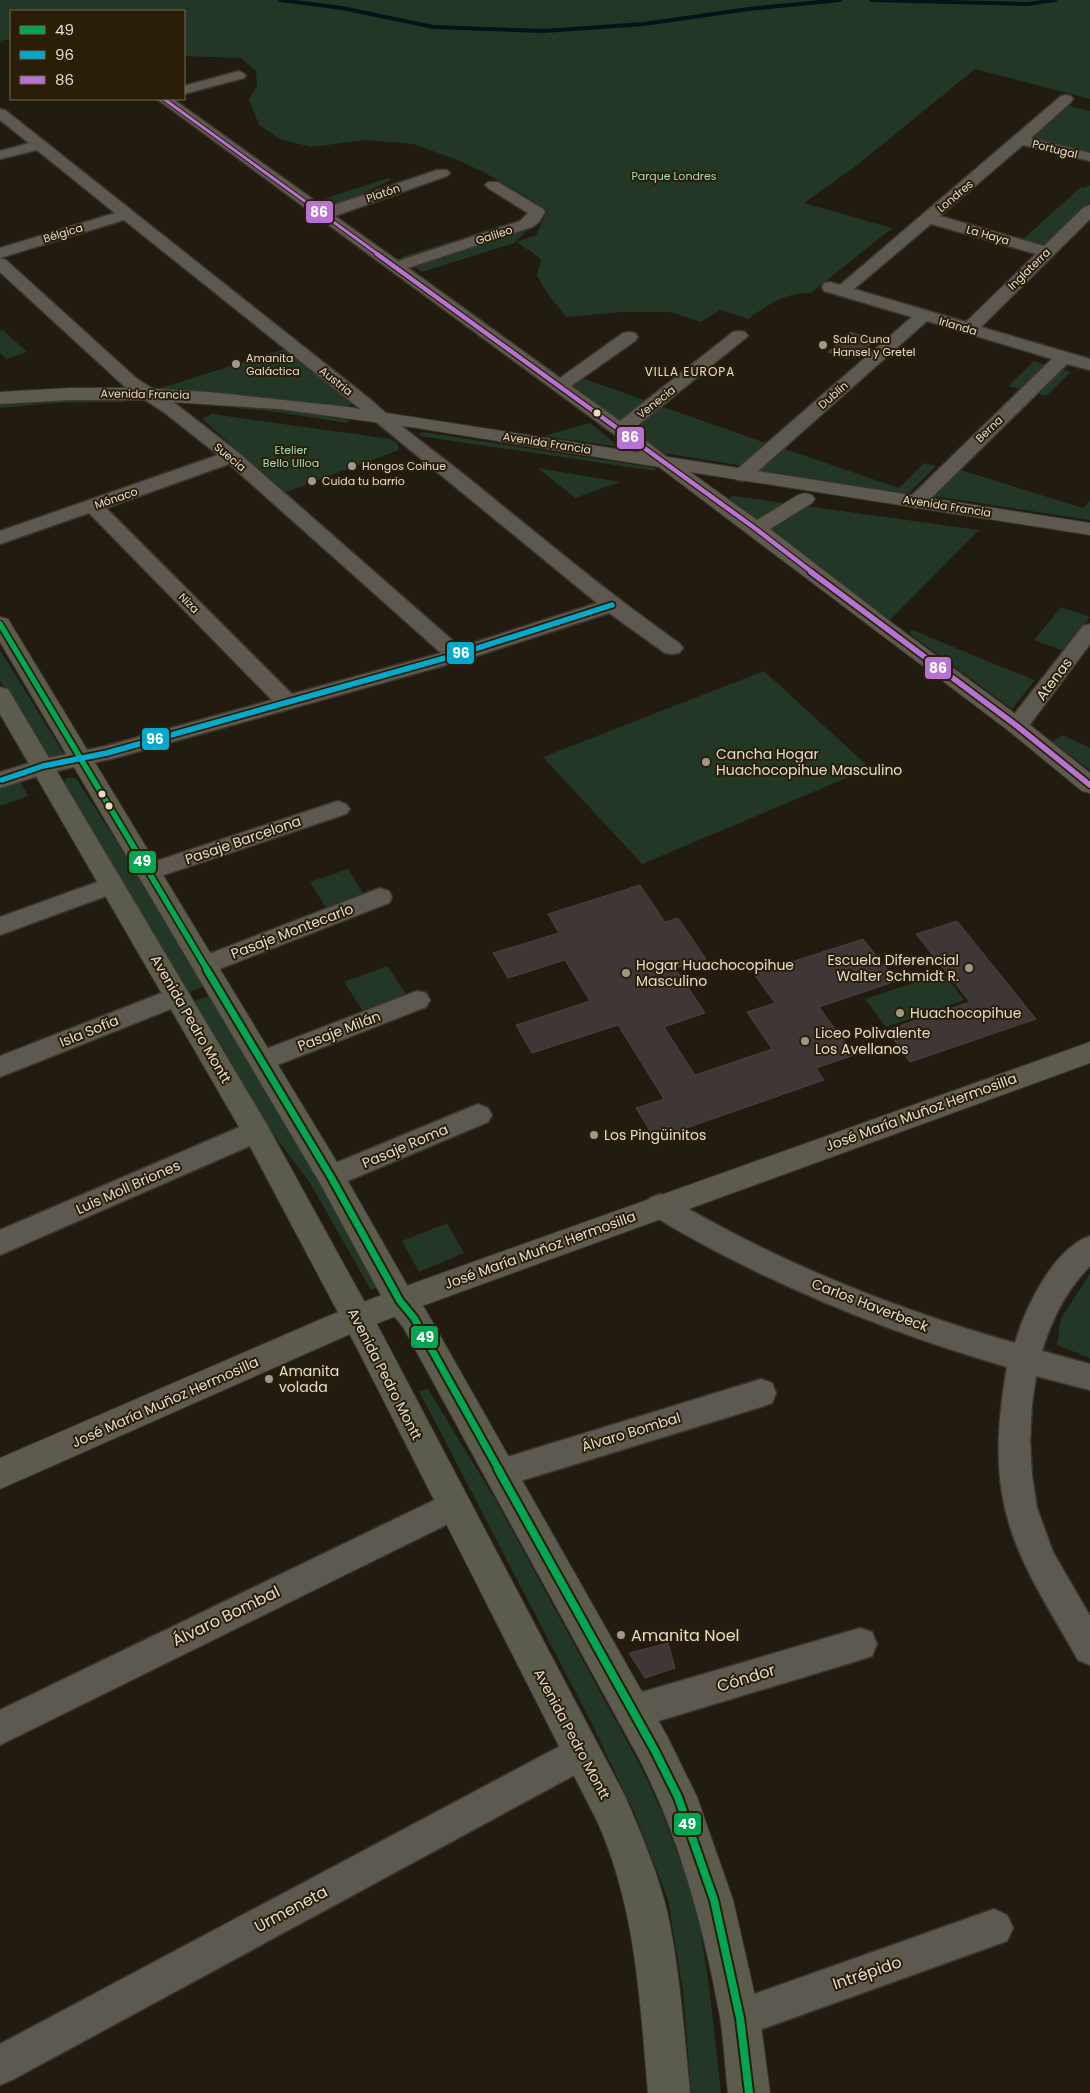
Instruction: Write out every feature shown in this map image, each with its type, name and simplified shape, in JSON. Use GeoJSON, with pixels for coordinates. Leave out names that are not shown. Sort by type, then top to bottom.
{"type":"FeatureCollection","features":[{"type":"Feature","properties":{"kind":"main road","name":"Avenida Francia"},"geometry":{"type":"LineString","coordinates":[[0,398],[77,393],[149,393],[275,402],[1090,529]]}},
{"type":"Feature","properties":{"kind":"main road","name":"Avenida Francia"},"geometry":{"type":"LineString","coordinates":[[0,412],[81,407],[171,409],[267,417],[1090,544]]}},
{"type":"Feature","properties":{"kind":"main road"},"geometry":{"type":"LineString","coordinates":[[663,461],[1017,726],[1090,785]]}},
{"type":"Feature","properties":{"kind":"main road"},"geometry":{"type":"LineString","coordinates":[[756,529],[806,499]]}},
{"type":"Feature","properties":{"kind":"main road"},"geometry":{"type":"LineString","coordinates":[[0,624],[331,1177],[400,1300],[414,1318],[502,1473],[678,1797],[714,1900],[740,2018],[749,2093]]}},
{"type":"Feature","properties":{"kind":"main road","name":"Avenida Pedro Montt"},"geometry":{"type":"LineString","coordinates":[[0,694],[256,1131],[357,1318],[581,1753],[604,1792],[618,1824],[646,1909],[655,1954],[669,2093]]}},
{"type":"Feature","properties":{"kind":"main road","name":"José María Muñoz Hermosilla"},"geometry":{"type":"LineString","coordinates":[[0,1474],[400,1300],[1090,1052]]}},
{"type":"Feature","properties":{"kind":"street"},"geometry":{"type":"LineString","coordinates":[[185,90],[240,75]]}},
{"type":"Feature","properties":{"kind":"street","name":"Londres"},"geometry":{"type":"LineString","coordinates":[[834,289],[929,218],[1066,99]]}},
{"type":"Feature","properties":{"kind":"street"},"geometry":{"type":"LineString","coordinates":[[165,100],[663,461]]}},
{"type":"Feature","properties":{"kind":"street","name":"Austria"},"geometry":{"type":"LineString","coordinates":[[0,113],[511,521],[612,605],[672,648]]}},
{"type":"Feature","properties":{"kind":"street","name":"Portugal"},"geometry":{"type":"LineString","coordinates":[[1021,140],[1090,158]]}},
{"type":"Feature","properties":{"kind":"street"},"geometry":{"type":"LineString","coordinates":[[0,155],[40,145]]}},
{"type":"Feature","properties":{"kind":"street","name":"Platón"},"geometry":{"type":"LineString","coordinates":[[324,214],[442,173]]}},
{"type":"Feature","properties":{"kind":"street","name":"Galileo"},"geometry":{"type":"LineString","coordinates":[[396,266],[526,224],[533,219],[537,212],[493,185]]}},
{"type":"Feature","properties":{"kind":"street","name":"Inglaterra"},"geometry":{"type":"LineString","coordinates":[[968,329],[1090,210]]}},
{"type":"Feature","properties":{"kind":"street","name":"Bélgica"},"geometry":{"type":"LineString","coordinates":[[0,253],[127,214]]}},
{"type":"Feature","properties":{"kind":"street","name":"La Haya"},"geometry":{"type":"LineString","coordinates":[[929,218],[1047,252]]}},
{"type":"Feature","properties":{"kind":"street","name":"Suecia"},"geometry":{"type":"LineString","coordinates":[[0,263],[130,382],[171,409],[232,457],[456,655]]}},
{"type":"Feature","properties":{"kind":"street","name":"Irlanda"},"geometry":{"type":"LineString","coordinates":[[834,289],[1090,365]]}},
{"type":"Feature","properties":{"kind":"street","name":"Dublín"},"geometry":{"type":"LineString","coordinates":[[742,475],[923,316]]}},
{"type":"Feature","properties":{"kind":"street","name":"Venecia"},"geometry":{"type":"LineString","coordinates":[[620,430],[739,336]]}},
{"type":"Feature","properties":{"kind":"street"},"geometry":{"type":"LineString","coordinates":[[560,386],[629,337]]}},
{"type":"Feature","properties":{"kind":"street","name":"Berna"},"geometry":{"type":"LineString","coordinates":[[916,502],[1064,357]]}},
{"type":"Feature","properties":{"kind":"street","name":"Mónaco"},"geometry":{"type":"LineString","coordinates":[[0,538],[232,457]]}},
{"type":"Feature","properties":{"kind":"street","name":"Niza"},"geometry":{"type":"LineString","coordinates":[[93,506],[286,701]]}},
{"type":"Feature","properties":{"kind":"street"},"geometry":{"type":"LineString","coordinates":[[0,780],[43,766],[82,759],[456,655],[612,605]]}},
{"type":"Feature","properties":{"kind":"street","name":"Atenas"},"geometry":{"type":"LineString","coordinates":[[1017,726],[1090,630]]}},
{"type":"Feature","properties":{"kind":"street","name":"Pasaje Barcelona"},"geometry":{"type":"LineString","coordinates":[[149,872],[338,809]]}},
{"type":"Feature","properties":{"kind":"street"},"geometry":{"type":"LineString","coordinates":[[0,926],[111,885]]}},
{"type":"Feature","properties":{"kind":"street","name":"Pasaje Montecarlo"},"geometry":{"type":"LineString","coordinates":[[205,965],[380,897]]}},
{"type":"Feature","properties":{"kind":"street","name":"Isla Sofía"},"geometry":{"type":"LineString","coordinates":[[0,1067],[177,996]]}},
{"type":"Feature","properties":{"kind":"street","name":"Pasaje Milán"},"geometry":{"type":"LineString","coordinates":[[262,1061],[417,1000]]}},
{"type":"Feature","properties":{"kind":"street","name":"Pasaje Roma"},"geometry":{"type":"LineString","coordinates":[[331,1177],[478,1115]]}},
{"type":"Feature","properties":{"kind":"street","name":"Luis Moll Briones"},"geometry":{"type":"LineString","coordinates":[[0,1243],[256,1131]]}},
{"type":"Feature","properties":{"kind":"street","name":"Carlos Haverbeck"},"geometry":{"type":"LineString","coordinates":[[660,1206],[685,1222],[738,1249],[851,1300],[965,1341],[1025,1360],[1090,1376]]}},
{"type":"Feature","properties":{"kind":"street"},"geometry":{"type":"LineString","coordinates":[[1090,1248],[1055,1284],[1034,1324],[1019,1388],[1015,1432],[1017,1478],[1021,1508],[1035,1548],[1090,1648]]}},
{"type":"Feature","properties":{"kind":"street","name":"Álvaro Bombal"},"geometry":{"type":"LineString","coordinates":[[502,1473],[761,1393]]}},
{"type":"Feature","properties":{"kind":"street","name":"Álvaro Bombal"},"geometry":{"type":"LineString","coordinates":[[0,1728],[453,1506]]}},
{"type":"Feature","properties":{"kind":"street","name":"Cóndor"},"geometry":{"type":"LineString","coordinates":[[632,1712],[860,1644]]}},
{"type":"Feature","properties":{"kind":"street","name":"Urmeneta"},"geometry":{"type":"LineString","coordinates":[[0,2064],[581,1753]]}},
{"type":"Feature","properties":{"kind":"street","name":"Intrépido"},"geometry":{"type":"LineString","coordinates":[[740,2018],[994,1928]]}},
{"type":"Feature","properties":{"kind":"green space","name":"Parque Londres"},"geometry":{"type":"Polygon","coordinates":[[[0,0],[1090,0],[1090,99],[975,69],[856,166],[804,203],[892,228],[811,293],[802,293],[777,300],[748,319],[720,310],[701,322],[670,312],[623,312],[566,317],[537,276],[541,259],[517,242],[536,235],[547,211],[526,196],[485,173],[458,160],[413,144],[366,140],[311,147],[280,139],[259,125],[249,99],[257,86],[256,71],[241,58],[185,56],[185,10],[10,10],[10,39],[0,41],[0,0]]]}},
{"type":"Feature","properties":{"kind":"green space"},"geometry":{"type":"Polygon","coordinates":[[[1065,105],[1090,111],[1090,156],[1029,140],[1065,105]]]}},
{"type":"Feature","properties":{"kind":"green space"},"geometry":{"type":"Polygon","coordinates":[[[389,178],[391,180],[326,211],[313,202],[389,178]]]}},
{"type":"Feature","properties":{"kind":"green space"},"geometry":{"type":"Polygon","coordinates":[[[1088,185],[1090,186],[1090,202],[1042,247],[1021,241],[1081,187],[1085,188],[1088,185]]]}},
{"type":"Feature","properties":{"kind":"green space"},"geometry":{"type":"Polygon","coordinates":[[[523,219],[533,225],[514,243],[422,272],[401,257],[523,219]]]}},
{"type":"Feature","properties":{"kind":"green space"},"geometry":{"type":"Polygon","coordinates":[[[3,330],[27,352],[6,359],[0,353],[0,331],[3,330]]]}},
{"type":"Feature","properties":{"kind":"green space"},"geometry":{"type":"Polygon","coordinates":[[[284,349],[352,404],[343,409],[158,389],[284,349]]]}},
{"type":"Feature","properties":{"kind":"green space"},"geometry":{"type":"Polygon","coordinates":[[[1034,361],[1048,366],[1023,390],[1008,386],[1034,361]]]}},
{"type":"Feature","properties":{"kind":"green space"},"geometry":{"type":"Polygon","coordinates":[[[1061,369],[1071,372],[1046,396],[1036,393],[1061,369]]]}},
{"type":"Feature","properties":{"kind":"green space"},"geometry":{"type":"Polygon","coordinates":[[[579,377],[771,445],[744,466],[664,453],[572,385],[579,377]]]}},
{"type":"Feature","properties":{"kind":"green space"},"geometry":{"type":"Polygon","coordinates":[[[125,396],[125,402],[53,403],[0,408],[0,402],[125,396]]]}},
{"type":"Feature","properties":{"kind":"green space"},"geometry":{"type":"Polygon","coordinates":[[[186,400],[273,408],[349,420],[347,423],[269,411],[185,403],[186,400]]]}},
{"type":"Feature","properties":{"kind":"green space","name":"Etelier Bello Ulloa"},"geometry":{"type":"Polygon","coordinates":[[[212,414],[390,439],[397,443],[399,450],[286,492],[202,419],[212,414]]]}},
{"type":"Feature","properties":{"kind":"green space"},"geometry":{"type":"Polygon","coordinates":[[[590,423],[620,447],[544,436],[590,423]]]}},
{"type":"Feature","properties":{"kind":"green space"},"geometry":{"type":"Polygon","coordinates":[[[423,432],[656,468],[655,471],[420,436],[419,434],[423,432]]]}},
{"type":"Feature","properties":{"kind":"green space"},"geometry":{"type":"Polygon","coordinates":[[[782,448],[899,488],[924,463],[936,466],[905,497],[761,473],[760,468],[782,448]]]}},
{"type":"Feature","properties":{"kind":"green space"},"geometry":{"type":"Polygon","coordinates":[[[538,468],[620,482],[575,498],[538,468]]]}},
{"type":"Feature","properties":{"kind":"green space"},"geometry":{"type":"Polygon","coordinates":[[[961,470],[1083,508],[1090,501],[1090,520],[933,496],[961,470]]]}},
{"type":"Feature","properties":{"kind":"green space"},"geometry":{"type":"Polygon","coordinates":[[[733,496],[979,530],[889,621],[727,500],[733,496]]]}},
{"type":"Feature","properties":{"kind":"green space"},"geometry":{"type":"Polygon","coordinates":[[[1061,607],[1090,617],[1064,651],[1034,640],[1061,607]]]}},
{"type":"Feature","properties":{"kind":"green space"},"geometry":{"type":"Polygon","coordinates":[[[912,630],[1035,680],[1012,709],[909,633],[912,630]]]}},
{"type":"Feature","properties":{"kind":"green space"},"geometry":{"type":"Polygon","coordinates":[[[0,650],[64,754],[62,757],[47,759],[0,681],[0,650]]]}},
{"type":"Feature","properties":{"kind":"green space","name":"Cancha Hogar Huachocopihue Masculino"},"geometry":{"type":"Polygon","coordinates":[[[764,671],[870,768],[642,864],[543,757],[764,671]]]}},
{"type":"Feature","properties":{"kind":"green space"},"geometry":{"type":"Polygon","coordinates":[[[1063,735],[1090,748],[1090,770],[1052,742],[1063,735]]]}},
{"type":"Feature","properties":{"kind":"green space"},"geometry":{"type":"Polygon","coordinates":[[[67,778],[76,778],[208,985],[187,993],[62,784],[67,778]]]}},
{"type":"Feature","properties":{"kind":"green space"},"geometry":{"type":"Polygon","coordinates":[[[20,781],[28,796],[0,806],[0,783],[20,781]]]}},
{"type":"Feature","properties":{"kind":"green space"},"geometry":{"type":"Polygon","coordinates":[[[348,869],[366,898],[328,911],[310,882],[348,869]]]}},
{"type":"Feature","properties":{"kind":"green space"},"geometry":{"type":"Polygon","coordinates":[[[387,966],[409,998],[365,1014],[344,982],[387,966]]]}},
{"type":"Feature","properties":{"kind":"green space","name":"Huachocopihue"},"geometry":{"type":"Polygon","coordinates":[[[943,973],[964,1000],[886,1027],[865,999],[943,973]]]}},
{"type":"Feature","properties":{"kind":"green space"},"geometry":{"type":"Polygon","coordinates":[[[212,995],[378,1287],[371,1290],[310,1183],[271,1131],[194,1001],[212,995]]]}},
{"type":"Feature","properties":{"kind":"green space"},"geometry":{"type":"Polygon","coordinates":[[[447,1223],[464,1253],[419,1272],[402,1241],[447,1223]]]}},
{"type":"Feature","properties":{"kind":"green space"},"geometry":{"type":"Polygon","coordinates":[[[1090,1274],[1090,1358],[1057,1345],[1061,1318],[1090,1274]]]}},
{"type":"Feature","properties":{"kind":"green space"},"geometry":{"type":"Polygon","coordinates":[[[428,1389],[494,1497],[642,1769],[661,1810],[696,1902],[710,1993],[721,2093],[691,2093],[683,1991],[668,1900],[635,1814],[588,1716],[419,1391],[428,1389]]]}},
{"type":"Feature","properties":{"kind":"building","name":"Sala Cuna Hansel y Gretel"},"geometry":{"type":"Polygon","coordinates":[[[850,332],[875,340],[855,358],[850,356],[848,359],[828,352],[850,332]]]}},
{"type":"Feature","properties":{"kind":"building"},"geometry":{"type":"Polygon","coordinates":[[[640,885],[665,922],[678,918],[706,959],[675,968],[705,1013],[664,1027],[695,1075],[772,1049],[747,1012],[775,1003],[754,974],[863,939],[896,981],[819,1007],[854,1055],[816,1068],[824,1080],[655,1139],[636,1108],[664,1099],[618,1025],[532,1053],[516,1025],[590,1001],[565,960],[508,978],[493,953],[559,933],[548,914],[640,885]]]}},
{"type":"Feature","properties":{"kind":"building","name":"Escuela Diferencial Walter Schmidt R."},"geometry":{"type":"Polygon","coordinates":[[[957,921],[1036,1019],[910,1062],[887,1030],[970,1002],[916,934],[957,921]]]}},
{"type":"Feature","properties":{"kind":"building"},"geometry":{"type":"Polygon","coordinates":[[[668,1643],[675,1668],[645,1678],[629,1653],[668,1643]]]}},
{"type":"Feature","properties":{"kind":"waterway"},"geometry":{"type":"LineString","coordinates":[[280,0],[342,8],[433,27],[544,31],[644,24],[748,9],[840,0]]}},
{"type":"Feature","properties":{"kind":"waterway"},"geometry":{"type":"LineString","coordinates":[[871,0],[1028,4],[1055,0]]}},
{"type":"Feature","properties":{"kind":"transit line","name":"86"},"geometry":{"type":"LineString","coordinates":[[165,100],[756,529],[888,631],[1017,726],[1090,785]]}},
{"type":"Feature","properties":{"kind":"transit line","name":"96"},"geometry":{"type":"LineString","coordinates":[[2,780],[43,766],[107,753],[456,655],[612,605]]}},
{"type":"Feature","properties":{"kind":"transit line","name":"49"},"geometry":{"type":"LineString","coordinates":[[0,624],[331,1177],[400,1301],[414,1318],[654,1749],[678,1797],[714,1900],[740,2018],[749,2093]]}},
{"type":"Feature","properties":{"kind":"place","name":"Sala Cuna Hansel y Gretel"},"geometry":{"type":"Point","coordinates":[823,345]}},
{"type":"Feature","properties":{"kind":"place","name":"Amanita Galáctica"},"geometry":{"type":"Point","coordinates":[236,364]}},
{"type":"Feature","properties":{"kind":"place","name":"Hongos Coihue"},"geometry":{"type":"Point","coordinates":[352,466]}},
{"type":"Feature","properties":{"kind":"place","name":"Cuida tu barrio"},"geometry":{"type":"Point","coordinates":[312,481]}},
{"type":"Feature","properties":{"kind":"place","name":"Cancha Hogar Huachocopihue Masculino"},"geometry":{"type":"Point","coordinates":[706,762]}},
{"type":"Feature","properties":{"kind":"place","name":"Escuela Diferencial Walter Schmidt R."},"geometry":{"type":"Point","coordinates":[969,968]}},
{"type":"Feature","properties":{"kind":"place","name":"Hogar Huachocopihue Masculino"},"geometry":{"type":"Point","coordinates":[626,973]}},
{"type":"Feature","properties":{"kind":"place","name":"Huachocopihue"},"geometry":{"type":"Point","coordinates":[900,1013]}},
{"type":"Feature","properties":{"kind":"place","name":"Liceo Polivalente Los Avellanos"},"geometry":{"type":"Point","coordinates":[805,1041]}},
{"type":"Feature","properties":{"kind":"place","name":"Los Pingüinitos"},"geometry":{"type":"Point","coordinates":[594,1135]}},
{"type":"Feature","properties":{"kind":"place","name":"Amanita volada"},"geometry":{"type":"Point","coordinates":[269,1379]}},
{"type":"Feature","properties":{"kind":"place","name":"Amanita Noel"},"geometry":{"type":"Point","coordinates":[621,1635]}},
{"type":"Feature","properties":{"kind":"district","name":"VILLA EUROPA"},"geometry":{"type":"Point","coordinates":[690,371]}}]}
